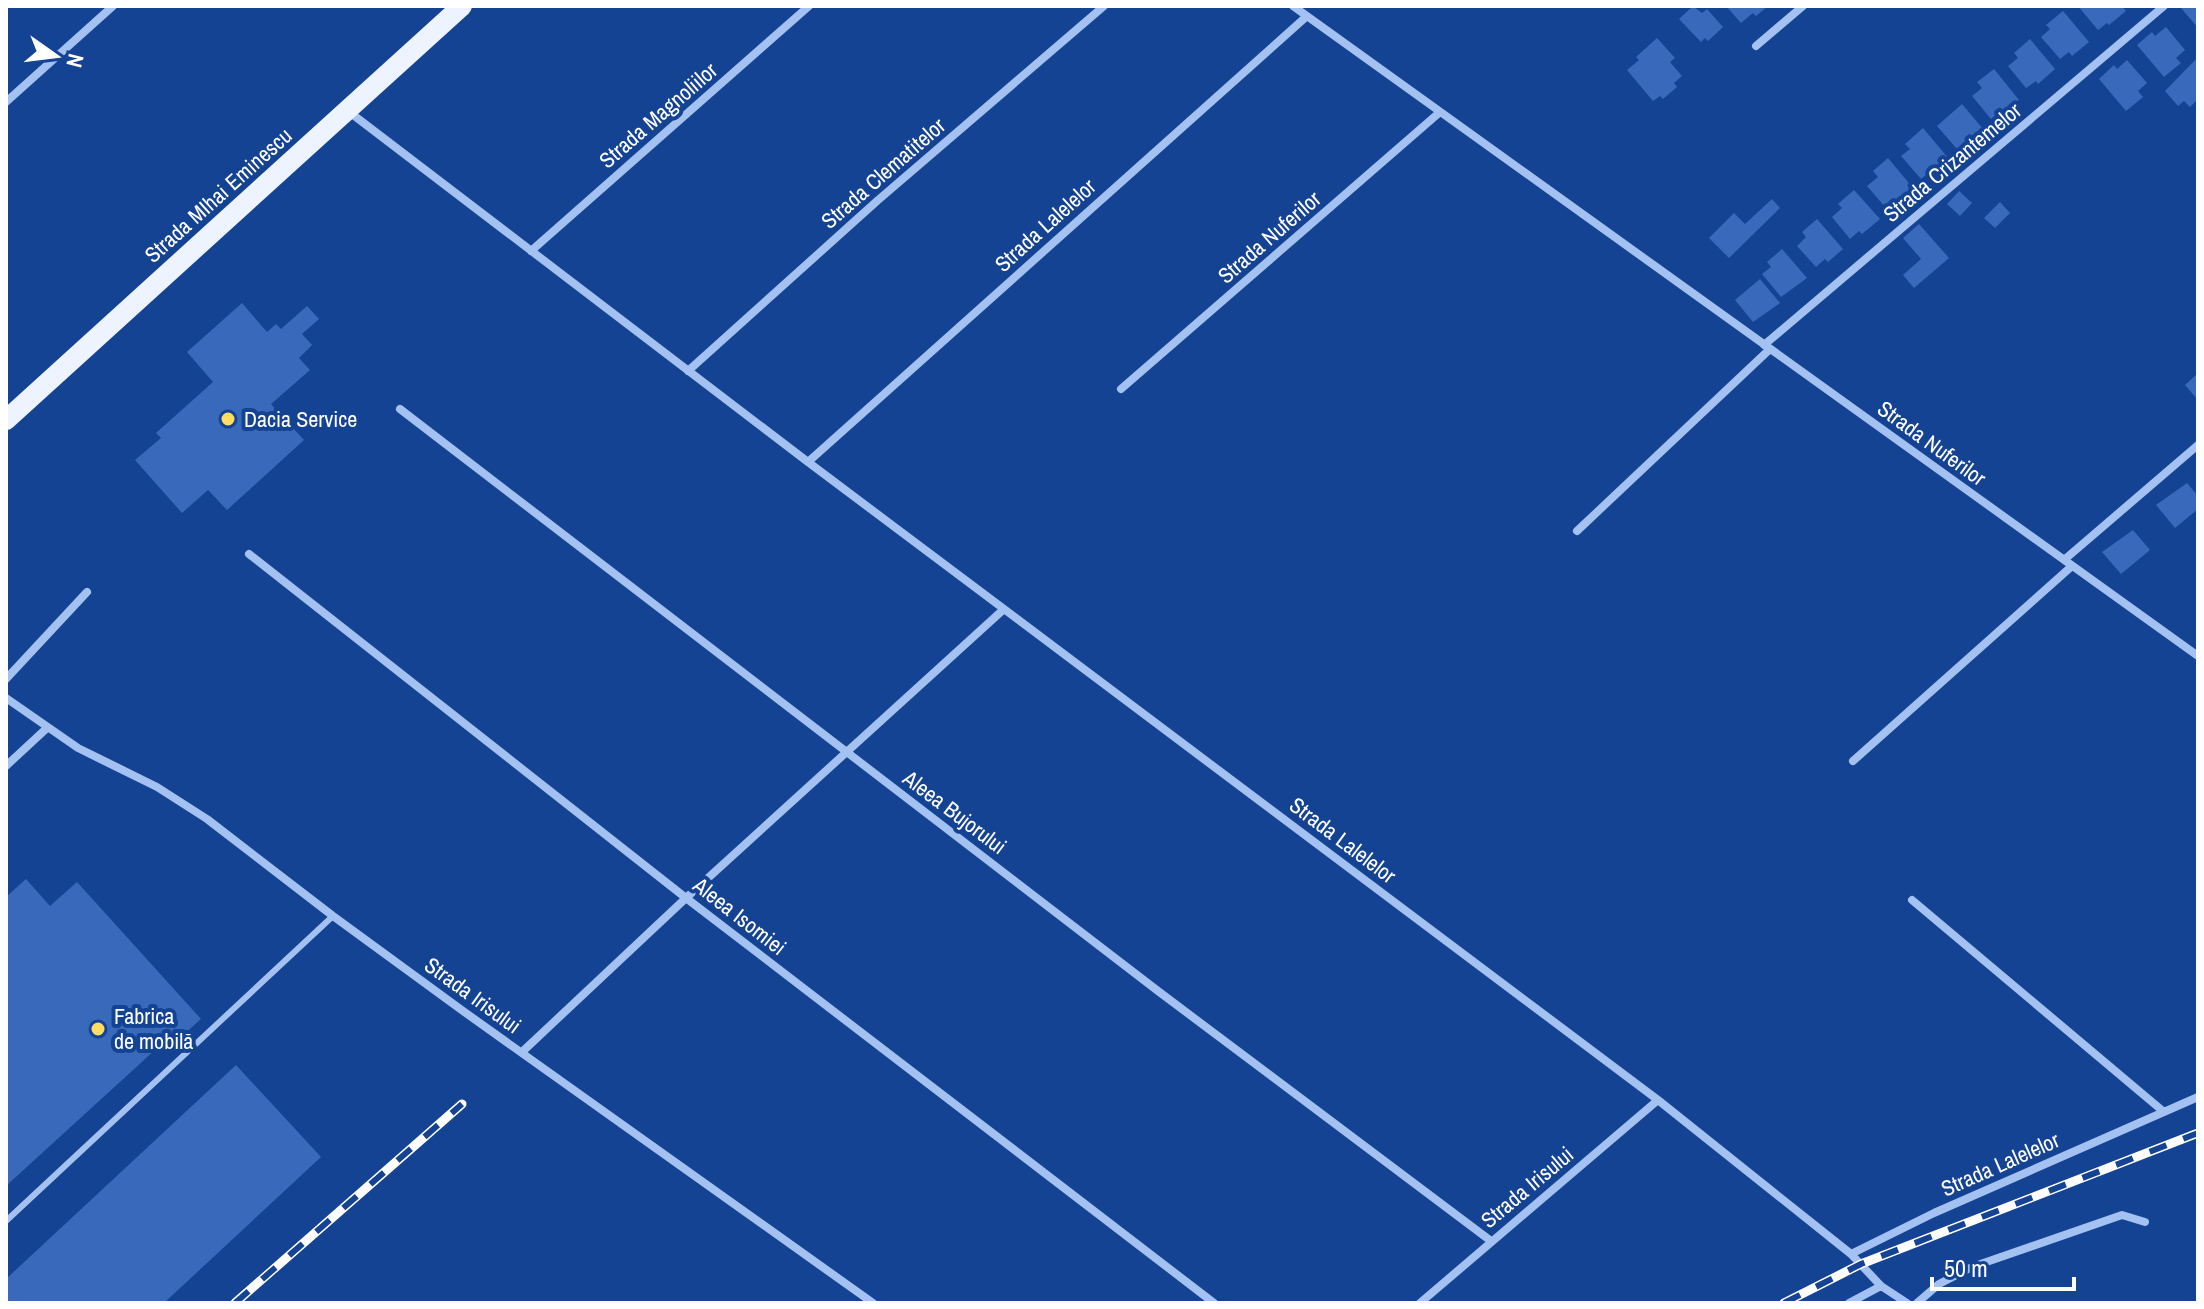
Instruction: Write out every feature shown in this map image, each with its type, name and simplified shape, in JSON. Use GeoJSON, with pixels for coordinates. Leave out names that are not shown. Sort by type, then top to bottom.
{"type":"FeatureCollection","features":[{"type":"Feature","properties":{"kind":"main road","name":"Strada MIhai Eminescu"},"geometry":{"type":"LineString","coordinates":[[6,420],[462,6]]}},
{"type":"Feature","properties":{"kind":"street"},"geometry":{"type":"LineString","coordinates":[[6,102],[113,6]]}},
{"type":"Feature","properties":{"kind":"street","name":"Strada Magnoliilor"},"geometry":{"type":"LineString","coordinates":[[531,251],[809,6]]}},
{"type":"Feature","properties":{"kind":"street","name":"Strada Clematitelor"},"geometry":{"type":"LineString","coordinates":[[688,371],[877,201],[1104,6]]}},
{"type":"Feature","properties":{"kind":"street","name":"Strada Nuferilor"},"geometry":{"type":"LineString","coordinates":[[1293,6],[2198,656]]}},
{"type":"Feature","properties":{"kind":"street"},"geometry":{"type":"LineString","coordinates":[[1756,46],[1803,6]]}},
{"type":"Feature","properties":{"kind":"street","name":"Strada Crizantemelor"},"geometry":{"type":"LineString","coordinates":[[1767,347],[2164,6]]}},
{"type":"Feature","properties":{"kind":"street","name":"Strada Lalelelor"},"geometry":{"type":"LineString","coordinates":[[808,462],[1307,16]]}},
{"type":"Feature","properties":{"kind":"street","name":"Strada Lalelelor"},"geometry":{"type":"LineString","coordinates":[[348,110],[808,462],[1658,1100],[1851,1254],[1881,1286],[1907,1303]]}},
{"type":"Feature","properties":{"kind":"street","name":"Strada Nuferilor"},"geometry":{"type":"LineString","coordinates":[[1121,389],[1440,112]]}},
{"type":"Feature","properties":{"kind":"street"},"geometry":{"type":"LineString","coordinates":[[1577,531],[1767,347]]}},
{"type":"Feature","properties":{"kind":"street","name":"Aleea Bujorului"},"geometry":{"type":"LineString","coordinates":[[400,409],[1491,1241]]}},
{"type":"Feature","properties":{"kind":"street"},"geometry":{"type":"LineString","coordinates":[[2064,560],[2198,445]]}},
{"type":"Feature","properties":{"kind":"street","name":"Aleea Isomiei"},"geometry":{"type":"LineString","coordinates":[[249,554],[686,898],[1214,1303]]}},
{"type":"Feature","properties":{"kind":"street"},"geometry":{"type":"LineString","coordinates":[[1853,761],[2072,566]]}},
{"type":"Feature","properties":{"kind":"street"},"geometry":{"type":"LineString","coordinates":[[6,679],[87,592]]}},
{"type":"Feature","properties":{"kind":"street"},"geometry":{"type":"LineString","coordinates":[[522,1052],[686,898],[1004,609]]}},
{"type":"Feature","properties":{"kind":"street","name":"Strada Irisului"},"geometry":{"type":"LineString","coordinates":[[6,698],[78,748],[190,807],[333,916],[873,1303]]}},
{"type":"Feature","properties":{"kind":"street"},"geometry":{"type":"LineString","coordinates":[[6,766],[47,728]]}},
{"type":"Feature","properties":{"kind":"street"},"geometry":{"type":"LineString","coordinates":[[1912,900],[2164,1112]]}},
{"type":"Feature","properties":{"kind":"street","name":"Strada Lalelelor"},"geometry":{"type":"LineString","coordinates":[[1851,1254],[1934,1213],[2198,1097]]}},
{"type":"Feature","properties":{"kind":"street","name":"Strada Irisului"},"geometry":{"type":"LineString","coordinates":[[1420,1303],[1658,1100]]}},
{"type":"Feature","properties":{"kind":"street"},"geometry":{"type":"LineString","coordinates":[[1917,1303],[1939,1284],[1972,1267],[2122,1215],[2145,1222]]}},
{"type":"Feature","properties":{"kind":"street"},"geometry":{"type":"LineString","coordinates":[[1849,1303],[1881,1286]]}},
{"type":"Feature","properties":{"kind":"lane"},"geometry":{"type":"LineString","coordinates":[[6,1221],[333,916]]}},
{"type":"Feature","properties":{"kind":"building"},"geometry":{"type":"Polygon","coordinates":[[[1693,6],[1702,13],[1707,9],[1723,27],[1708,41],[1705,38],[1701,42],[1679,19],[1693,6]]]}},
{"type":"Feature","properties":{"kind":"building"},"geometry":{"type":"Polygon","coordinates":[[[1726,6],[1768,6],[1741,23],[1726,6]]]}},
{"type":"Feature","properties":{"kind":"building"},"geometry":{"type":"Polygon","coordinates":[[[2078,6],[2122,6],[2126,11],[2098,30],[2078,6]]]}},
{"type":"Feature","properties":{"kind":"building"},"geometry":{"type":"Polygon","coordinates":[[[2198,6],[2198,28],[2181,8],[2198,6]]]}},
{"type":"Feature","properties":{"kind":"building"},"geometry":{"type":"Polygon","coordinates":[[[2063,11],[2089,42],[2072,56],[2069,52],[2060,59],[2041,37],[2050,29],[2046,25],[2063,11]]]}},
{"type":"Feature","properties":{"kind":"building"},"geometry":{"type":"Polygon","coordinates":[[[2166,27],[2185,50],[2176,58],[2181,63],[2164,77],[2137,45],[2152,32],[2155,36],[2166,27]]]}},
{"type":"Feature","properties":{"kind":"building"},"geometry":{"type":"Polygon","coordinates":[[[1657,38],[1675,58],[1670,62],[1682,76],[1674,83],[1677,87],[1663,99],[1660,96],[1653,101],[1627,70],[1657,38]]]}},
{"type":"Feature","properties":{"kind":"building"},"geometry":{"type":"Polygon","coordinates":[[[2030,39],[2055,69],[2038,84],[2036,81],[2026,88],[2008,66],[2018,58],[2014,53],[2030,39]]]}},
{"type":"Feature","properties":{"kind":"building"},"geometry":{"type":"Polygon","coordinates":[[[2196,59],[2198,99],[2190,107],[2184,101],[2178,106],[2165,91],[2196,59]]]}},
{"type":"Feature","properties":{"kind":"building"},"geometry":{"type":"Polygon","coordinates":[[[2127,60],[2147,83],[2138,91],[2143,97],[2126,111],[2099,79],[2114,65],[2117,69],[2127,60]]]}},
{"type":"Feature","properties":{"kind":"building"},"geometry":{"type":"Polygon","coordinates":[[[1994,69],[2019,100],[1991,119],[1972,96],[1982,88],[1977,82],[1994,69]]]}},
{"type":"Feature","properties":{"kind":"building"},"geometry":{"type":"Polygon","coordinates":[[[1962,104],[1983,129],[1957,149],[1937,126],[1962,104]]]}},
{"type":"Feature","properties":{"kind":"building"},"geometry":{"type":"Polygon","coordinates":[[[1923,128],[1949,159],[1921,179],[1901,156],[1910,149],[1905,144],[1923,128]]]}},
{"type":"Feature","properties":{"kind":"building"},"geometry":{"type":"Polygon","coordinates":[[[1888,158],[1913,188],[1886,208],[1867,186],[1878,177],[1873,171],[1888,158]]]}},
{"type":"Feature","properties":{"kind":"building"},"geometry":{"type":"Polygon","coordinates":[[[1854,190],[1880,219],[1862,234],[1859,231],[1850,239],[1832,217],[1842,208],[1838,204],[1854,190]]]}},
{"type":"Feature","properties":{"kind":"building"},"geometry":{"type":"Polygon","coordinates":[[[1959,191],[1972,203],[1960,216],[1947,204],[1959,191]]]}},
{"type":"Feature","properties":{"kind":"building"},"geometry":{"type":"Polygon","coordinates":[[[1772,199],[1780,208],[1729,258],[1709,238],[1734,213],[1745,224],[1772,199]]]}},
{"type":"Feature","properties":{"kind":"building"},"geometry":{"type":"Polygon","coordinates":[[[2000,202],[2010,213],[1995,228],[1984,218],[2000,202]]]}},
{"type":"Feature","properties":{"kind":"building"},"geometry":{"type":"Polygon","coordinates":[[[1817,219],[1843,249],[1828,262],[1825,259],[1816,267],[1797,246],[1806,237],[1802,232],[1817,219]]]}},
{"type":"Feature","properties":{"kind":"building"},"geometry":{"type":"Polygon","coordinates":[[[1919,224],[1949,258],[1914,288],[1903,275],[1921,259],[1903,238],[1919,224]]]}},
{"type":"Feature","properties":{"kind":"building"},"geometry":{"type":"Polygon","coordinates":[[[1782,249],[1807,278],[1781,297],[1762,274],[1771,267],[1767,262],[1782,249]]]}},
{"type":"Feature","properties":{"kind":"building"},"geometry":{"type":"Polygon","coordinates":[[[1760,279],[1780,303],[1753,322],[1735,300],[1760,279]]]}},
{"type":"Feature","properties":{"kind":"building","name":"Dacia Service"},"geometry":{"type":"Polygon","coordinates":[[[242,303],[267,332],[276,324],[281,329],[307,306],[319,319],[302,334],[312,345],[299,358],[310,370],[271,404],[304,440],[227,510],[208,490],[182,513],[135,460],[161,438],[156,433],[213,382],[187,352],[242,303]]]}},
{"type":"Feature","properties":{"kind":"building"},"geometry":{"type":"Polygon","coordinates":[[[2198,373],[2198,400],[2185,385],[2198,373]]]}},
{"type":"Feature","properties":{"kind":"building"},"geometry":{"type":"Polygon","coordinates":[[[2187,483],[2198,496],[2198,509],[2175,528],[2156,505],[2187,483]]]}},
{"type":"Feature","properties":{"kind":"building"},"geometry":{"type":"Polygon","coordinates":[[[2133,530],[2150,550],[2121,574],[2102,552],[2133,530]]]}},
{"type":"Feature","properties":{"kind":"building","name":"Fabrica de mobilă"},"geometry":{"type":"Polygon","coordinates":[[[26,879],[50,906],[77,882],[201,1019],[172,1045],[167,1039],[6,1186],[6,897],[26,879]]]}},
{"type":"Feature","properties":{"kind":"building"},"geometry":{"type":"Polygon","coordinates":[[[236,1065],[321,1157],[164,1303],[10,1303],[6,1298],[6,1279],[236,1065]]]}},
{"type":"Feature","properties":{"kind":"railway"},"geometry":{"type":"LineString","coordinates":[[235,1303],[462,1104]]}},
{"type":"Feature","properties":{"kind":"railway"},"geometry":{"type":"LineString","coordinates":[[1784,1303],[1861,1264],[2198,1133]]}},
{"type":"Feature","properties":{"kind":"place","name":"Dacia Service"},"geometry":{"type":"Point","coordinates":[228,419]}},
{"type":"Feature","properties":{"kind":"place","name":"Fabrica de mobilă"},"geometry":{"type":"Point","coordinates":[98,1029]}}]}
